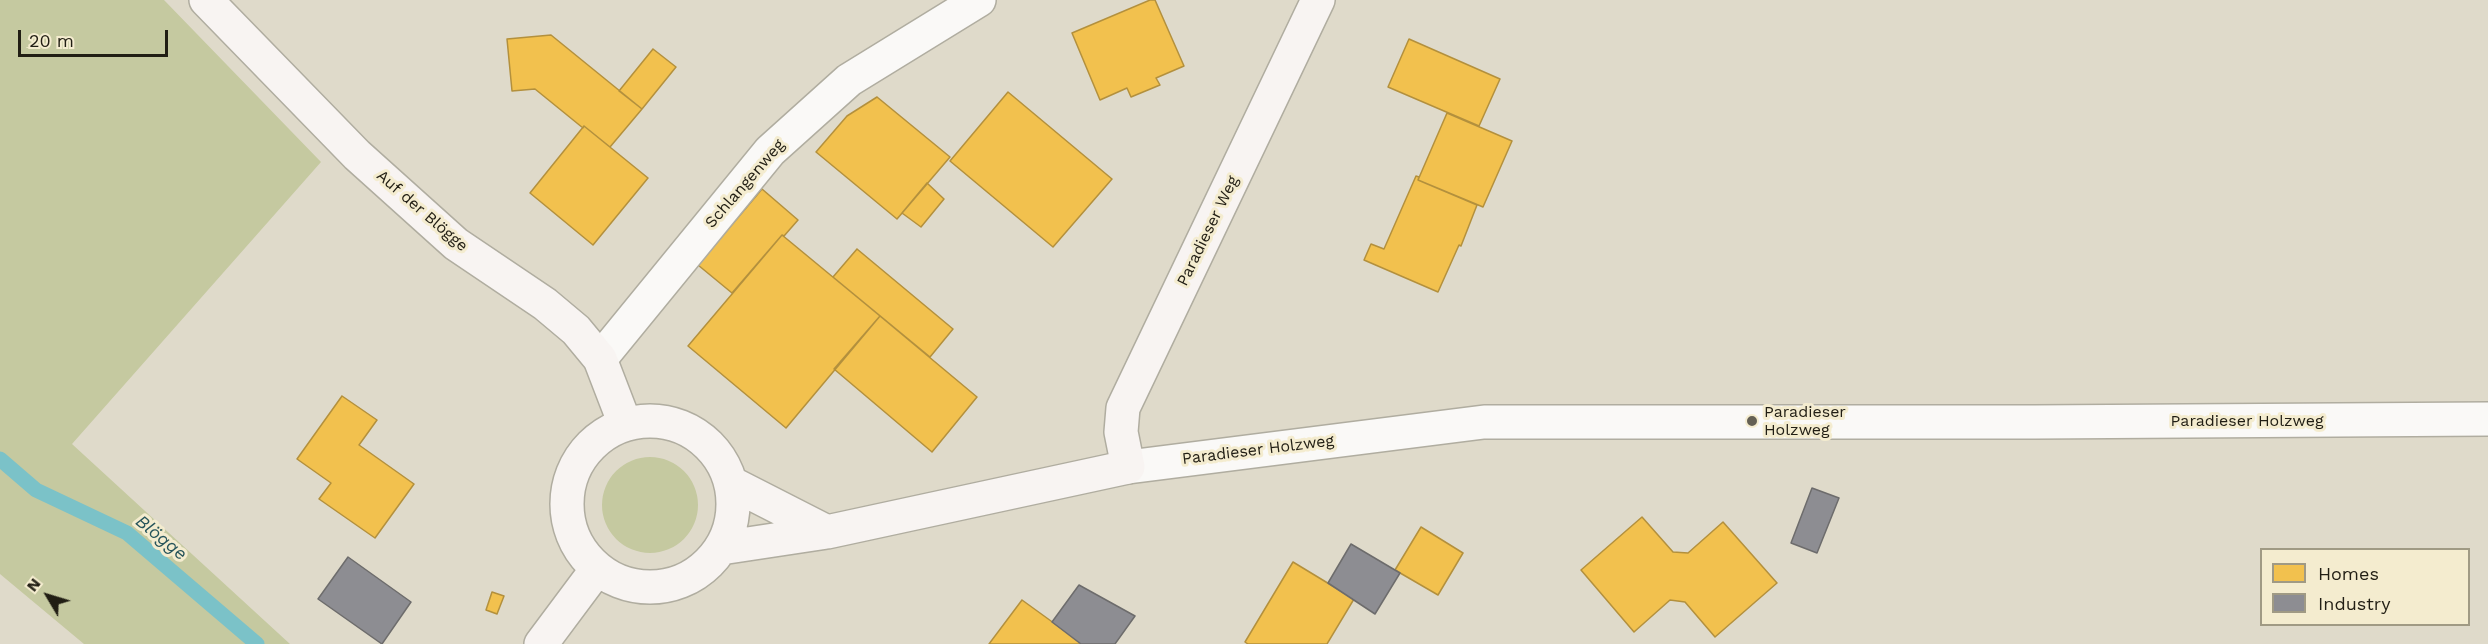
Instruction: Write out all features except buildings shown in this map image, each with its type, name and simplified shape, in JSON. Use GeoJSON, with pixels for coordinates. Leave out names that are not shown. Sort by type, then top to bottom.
{"type":"FeatureCollection","features":[{"type":"Feature","properties":{"kind":"street","name":"Auf der Blögge"},"geometry":{"type":"LineString","coordinates":[[206,0],[357,155],[456,244],[545,304],[576,330],[600,359],[625,424]]}},
{"type":"Feature","properties":{"kind":"street","name":"Schlangenweg"},"geometry":{"type":"LineString","coordinates":[[600,359],[770,151],[849,80],[979,0]]}},
{"type":"Feature","properties":{"kind":"street","name":"Paradieser Weg"},"geometry":{"type":"LineString","coordinates":[[1128,467],[1121,432],[1123,408],[1318,0]]}},
{"type":"Feature","properties":{"kind":"street","name":"Paradieser Holzweg"},"geometry":{"type":"LineString","coordinates":[[721,548],[827,532],[1128,467],[1484,422],[2488,419]]}},
{"type":"Feature","properties":{"kind":"street"},"geometry":{"type":"LineString","coordinates":[[639,421],[663,421],[686,428],[706,441],[722,460],[731,483],[734,505],[730,528],[721,548],[702,569],[676,583],[648,587],[620,582],[597,569],[577,545],[568,520],[567,492],[576,466],[592,444],[625,424],[639,421]]}},
{"type":"Feature","properties":{"kind":"street"},"geometry":{"type":"LineString","coordinates":[[731,483],[827,532]]}},
{"type":"Feature","properties":{"kind":"street"},"geometry":{"type":"LineString","coordinates":[[541,644],[597,569]]}},
{"type":"Feature","properties":{"kind":"green space"},"geometry":{"type":"Polygon","coordinates":[[[0,0],[164,0],[321,162],[72,444],[290,644],[84,644],[0,574],[0,0]]]}},
{"type":"Feature","properties":{"kind":"green space"},"geometry":{"type":"Polygon","coordinates":[[[650,457],[668,461],[684,471],[694,487],[698,505],[694,523],[684,539],[668,549],[650,553],[632,549],[616,539],[606,523],[602,505],[606,487],[616,471],[632,461],[650,457]]]}},
{"type":"Feature","properties":{"kind":"waterway","name":"Blögge"},"geometry":{"type":"LineString","coordinates":[[0,459],[36,490],[127,533],[257,644]]}},
{"type":"Feature","properties":{"kind":"place","name":"Paradieser Holzweg"},"geometry":{"type":"Point","coordinates":[1752,421]}}]}
